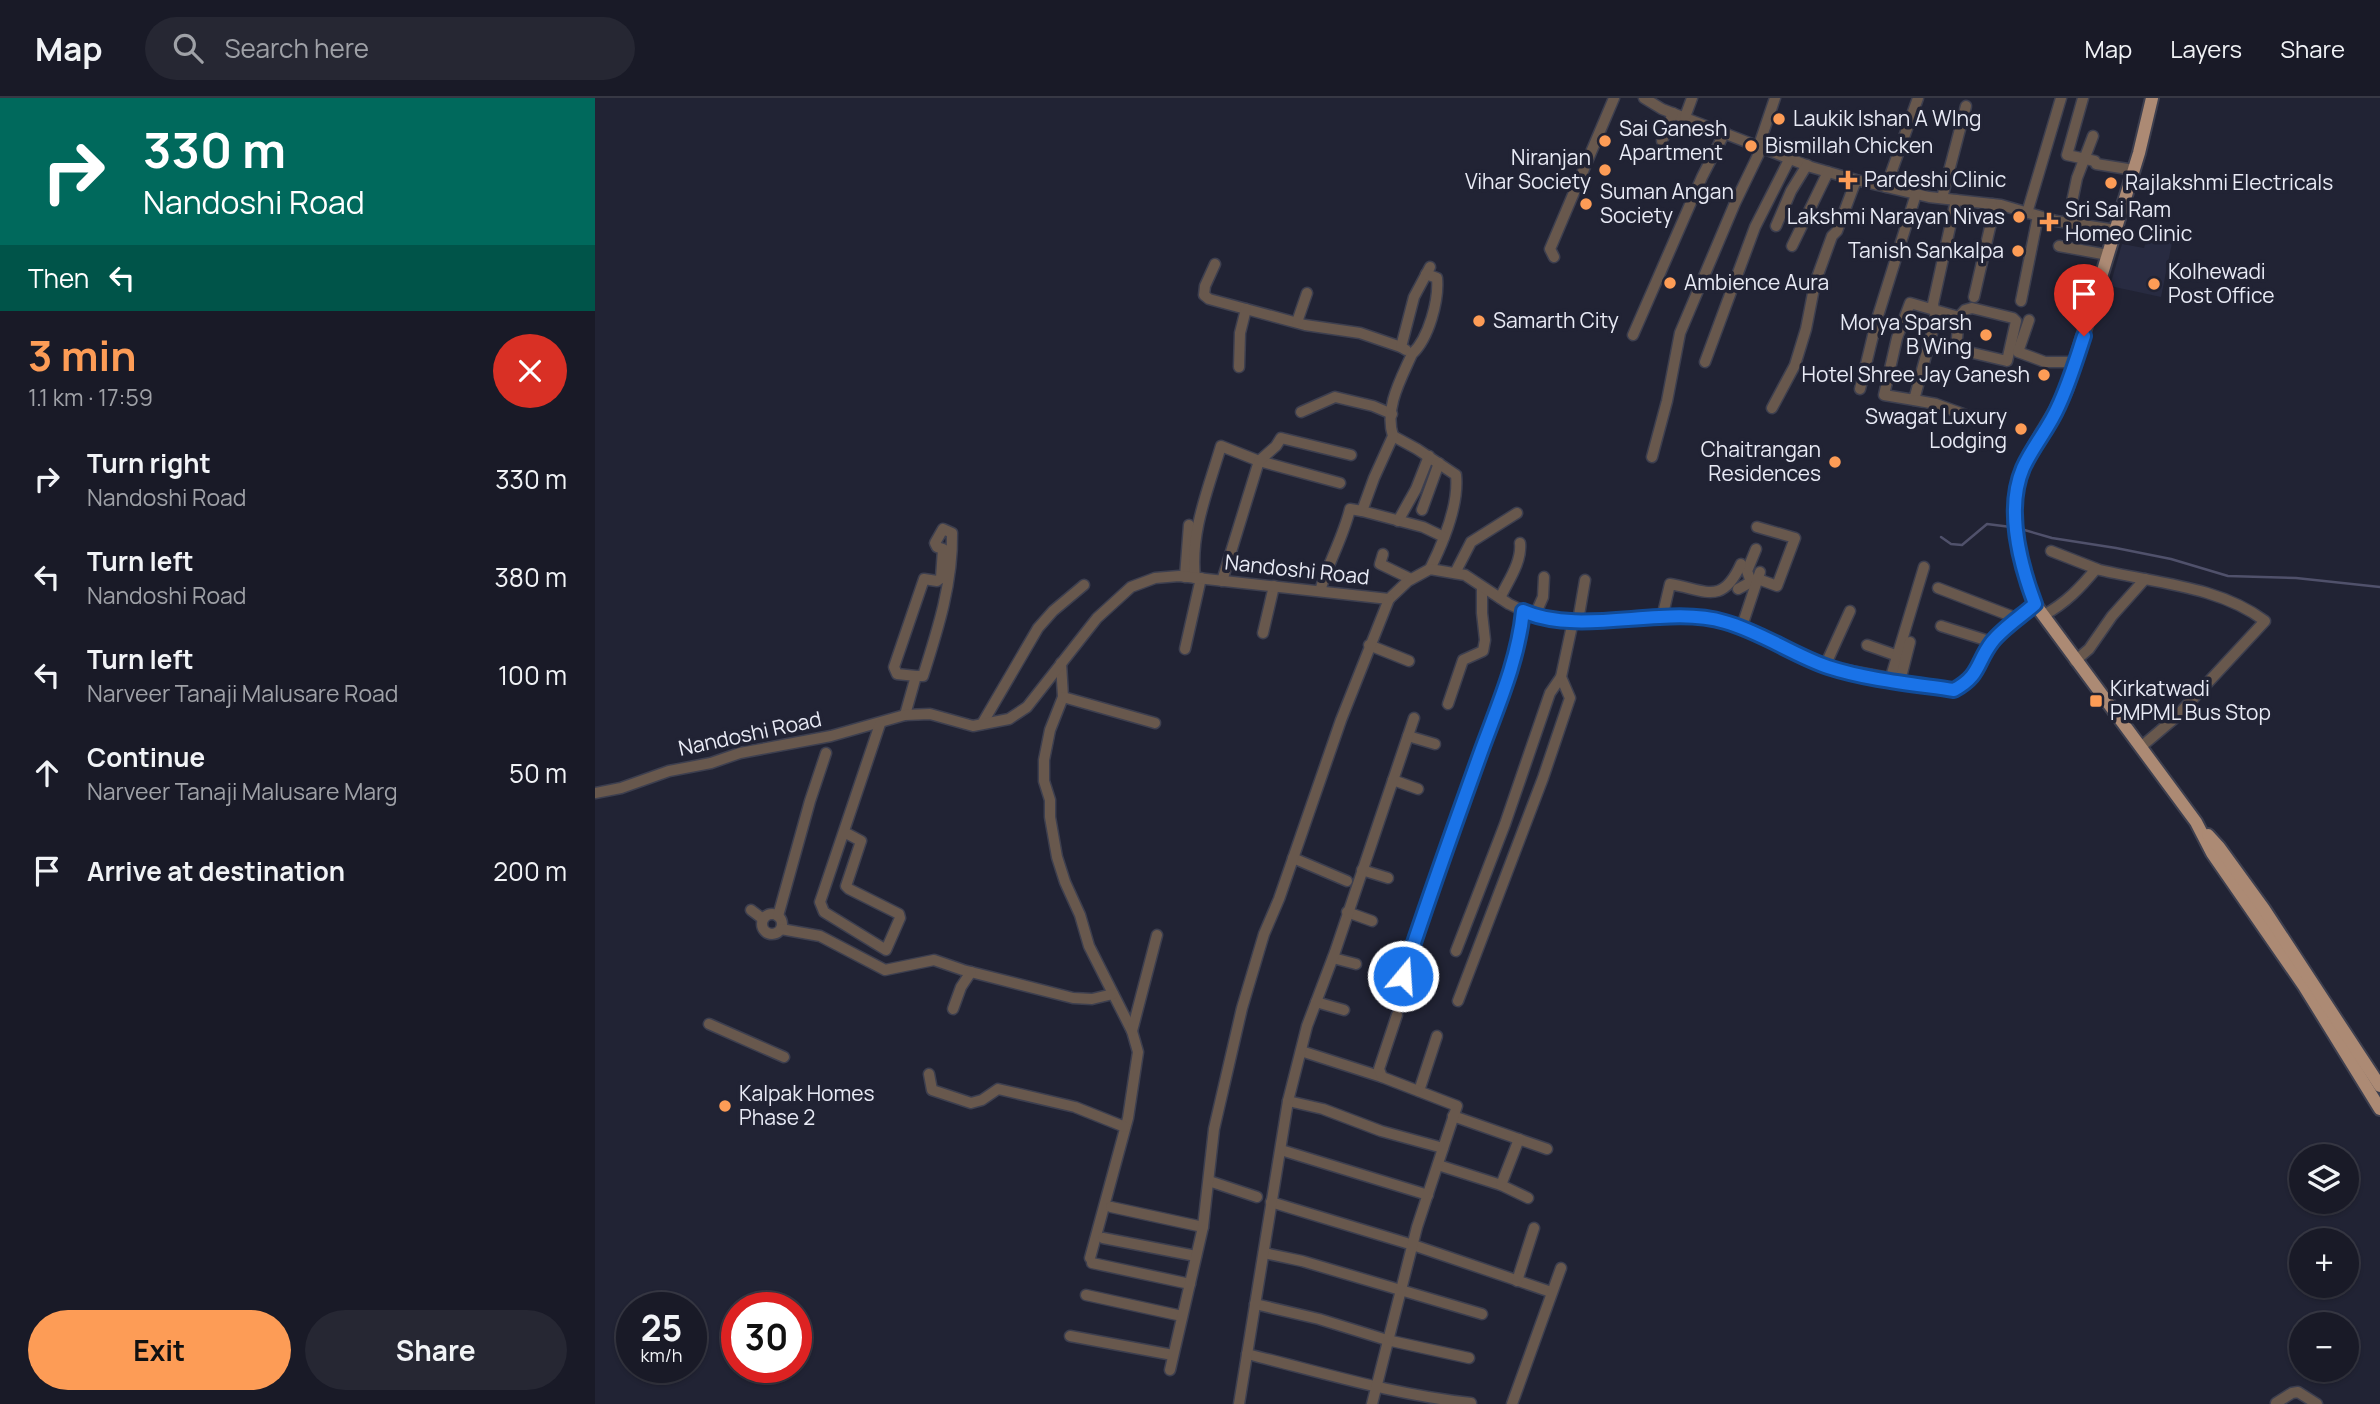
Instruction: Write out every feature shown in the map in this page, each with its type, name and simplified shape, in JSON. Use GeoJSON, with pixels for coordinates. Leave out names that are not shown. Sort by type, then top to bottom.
{"type":"FeatureCollection","features":[{"type":"Feature","properties":{"kind":"main road"},"geometry":{"type":"LineString","coordinates":[[2152,98],[2134,170],[2075,362],[2057,410],[2023,469],[2015,496],[2018,547],[2023,572],[2035,604],[2075,661],[2264,909],[2380,1086]]}},
{"type":"Feature","properties":{"kind":"main road"},"geometry":{"type":"LineString","coordinates":[[2196,822],[2212,853],[2298,976],[2380,1109]]}},
{"type":"Feature","properties":{"kind":"street"},"geometry":{"type":"LineString","coordinates":[[1554,257],[1550,249],[1614,98]]}},
{"type":"Feature","properties":{"kind":"street"},"geometry":{"type":"LineString","coordinates":[[1644,98],[1673,113],[1807,165],[1856,180],[1916,194],[1992,204],[2116,230]]}},
{"type":"Feature","properties":{"kind":"street"},"geometry":{"type":"LineString","coordinates":[[1685,117],[1692,98]]}},
{"type":"Feature","properties":{"kind":"street"},"geometry":{"type":"LineString","coordinates":[[1652,457],[1667,401],[1680,333],[1761,146],[1775,98]]}},
{"type":"Feature","properties":{"kind":"street"},"geometry":{"type":"LineString","coordinates":[[1886,187],[1918,98]]}},
{"type":"Feature","properties":{"kind":"street"},"geometry":{"type":"LineString","coordinates":[[2021,301],[2033,214],[2061,98]]}},
{"type":"Feature","properties":{"kind":"street"},"geometry":{"type":"LineString","coordinates":[[2083,98],[2067,155],[2095,161],[2096,164],[2134,170]]}},
{"type":"Feature","properties":{"kind":"street"},"geometry":{"type":"LineString","coordinates":[[1942,198],[1966,106]]}},
{"type":"Feature","properties":{"kind":"street"},"geometry":{"type":"LineString","coordinates":[[1661,141],[1673,113]]}},
{"type":"Feature","properties":{"kind":"street"},"geometry":{"type":"LineString","coordinates":[[1633,335],[1702,177],[1725,132]]}},
{"type":"Feature","properties":{"kind":"street"},"geometry":{"type":"LineString","coordinates":[[2069,222],[2077,178],[2093,136]]}},
{"type":"Feature","properties":{"kind":"street"},"geometry":{"type":"LineString","coordinates":[[1706,362],[1755,228],[1790,158]]}},
{"type":"Feature","properties":{"kind":"street"},"geometry":{"type":"LineString","coordinates":[[1776,226],[1791,191],[1807,165]]}},
{"type":"Feature","properties":{"kind":"street"},"geometry":{"type":"LineString","coordinates":[[1793,246],[1828,172]]}},
{"type":"Feature","properties":{"kind":"street"},"geometry":{"type":"LineString","coordinates":[[1772,408],[1795,365],[1806,329],[1815,283],[1856,180]]}},
{"type":"Feature","properties":{"kind":"street"},"geometry":{"type":"LineString","coordinates":[[1860,389],[1877,319],[1916,194]]}},
{"type":"Feature","properties":{"kind":"street"},"geometry":{"type":"LineString","coordinates":[[1914,400],[1936,318],[1933,304],[1956,200]]}},
{"type":"Feature","properties":{"kind":"street"},"geometry":{"type":"LineString","coordinates":[[1974,297],[1991,223],[1992,204]]}},
{"type":"Feature","properties":{"kind":"street"},"geometry":{"type":"LineString","coordinates":[[2059,246],[2108,256]]}},
{"type":"Feature","properties":{"kind":"street"},"geometry":{"type":"LineString","coordinates":[[1215,264],[1205,286],[1204,295],[1209,299],[1297,323],[1360,333],[1401,347],[1411,356]]}},
{"type":"Feature","properties":{"kind":"street"},"geometry":{"type":"LineString","coordinates":[[1401,347],[1414,297],[1428,270],[1437,278],[1438,291],[1427,329],[1395,391],[1390,425],[1394,436],[1456,475],[1457,488],[1444,537],[1430,569],[1465,575],[1523,611],[1575,621],[1662,618],[1725,622],[1825,666],[1954,690],[1967,683],[1977,671],[1992,642],[2035,604]]}},
{"type":"Feature","properties":{"kind":"street"},"geometry":{"type":"LineString","coordinates":[[1297,323],[1307,293]]}},
{"type":"Feature","properties":{"kind":"street"},"geometry":{"type":"LineString","coordinates":[[1959,317],[1910,303],[1884,395],[1936,404],[1966,415]]}},
{"type":"Feature","properties":{"kind":"street"},"geometry":{"type":"LineString","coordinates":[[1972,308],[2013,318],[2016,321],[2007,361],[1956,349],[1959,317],[1965,310],[1972,308]]}},
{"type":"Feature","properties":{"kind":"street"},"geometry":{"type":"LineString","coordinates":[[1239,367],[1240,334],[1246,309]]}},
{"type":"Feature","properties":{"kind":"street"},"geometry":{"type":"LineString","coordinates":[[2029,320],[2018,352],[2045,362],[2075,362]]}},
{"type":"Feature","properties":{"kind":"street"},"geometry":{"type":"LineString","coordinates":[[1301,412],[1335,397],[1374,406],[1392,414]]}},
{"type":"Feature","properties":{"kind":"street"},"geometry":{"type":"LineString","coordinates":[[1362,511],[1394,436]]}},
{"type":"Feature","properties":{"kind":"street"},"geometry":{"type":"LineString","coordinates":[[1222,581],[1259,461],[1281,438],[1351,455]]}},
{"type":"Feature","properties":{"kind":"street"},"geometry":{"type":"LineString","coordinates":[[1194,578],[1192,557],[1196,528],[1221,446],[1259,461],[1340,483]]}},
{"type":"Feature","properties":{"kind":"street"},"geometry":{"type":"LineString","coordinates":[[1398,521],[1416,489],[1429,456]]}},
{"type":"Feature","properties":{"kind":"street"},"geometry":{"type":"LineString","coordinates":[[1422,510],[1439,463]]}},
{"type":"Feature","properties":{"kind":"street"},"geometry":{"type":"LineString","coordinates":[[1320,592],[1325,574],[1346,528],[1350,509],[1423,527],[1444,537]]}},
{"type":"Feature","properties":{"kind":"street"},"geometry":{"type":"LineString","coordinates":[[1455,573],[1471,542],[1517,513]]}},
{"type":"Feature","properties":{"kind":"street"},"geometry":{"type":"LineString","coordinates":[[1185,649],[1194,578],[1189,525]]}},
{"type":"Feature","properties":{"kind":"street"},"geometry":{"type":"LineString","coordinates":[[1752,572],[1777,586],[1795,538],[1757,527]]}},
{"type":"Feature","properties":{"kind":"street"},"geometry":{"type":"LineString","coordinates":[[943,529],[951,533],[953,555],[946,598],[923,676],[916,676],[897,674],[894,667],[924,579],[937,581],[941,578],[943,549],[937,547],[936,543],[943,529]]}},
{"type":"Feature","properties":{"kind":"street"},"geometry":{"type":"LineString","coordinates":[[1500,598],[1515,570],[1521,551],[1520,543]]}},
{"type":"Feature","properties":{"kind":"street"},"geometry":{"type":"LineString","coordinates":[[1741,629],[1756,549]]}},
{"type":"Feature","properties":{"kind":"street"},"geometry":{"type":"LineString","coordinates":[[2051,551],[2097,569],[2178,585],[2246,607],[2265,621],[2175,718],[2142,746]]}},
{"type":"Feature","properties":{"kind":"street"},"geometry":{"type":"LineString","coordinates":[[1383,554],[1380,564],[1411,579]]}},
{"type":"Feature","properties":{"kind":"street"},"geometry":{"type":"LineString","coordinates":[[1895,681],[1898,656],[1924,566]]}},
{"type":"Feature","properties":{"kind":"street","name":"Nandoshi Road"},"geometry":{"type":"LineString","coordinates":[[595,793],[740,753],[831,736],[905,715],[930,713],[974,726],[1009,719],[1027,707],[1097,618],[1131,587],[1155,578],[1194,578],[1389,599],[1411,579],[1430,569]]}},
{"type":"Feature","properties":{"kind":"street"},"geometry":{"type":"LineString","coordinates":[[2044,615],[2077,592],[2097,569]]}},
{"type":"Feature","properties":{"kind":"street"},"geometry":{"type":"LineString","coordinates":[[1738,589],[1752,572]]}},
{"type":"Feature","properties":{"kind":"street"},"geometry":{"type":"LineString","coordinates":[[1662,618],[1669,584],[1709,593],[1718,592],[1752,572]]}},
{"type":"Feature","properties":{"kind":"street"},"geometry":{"type":"LineString","coordinates":[[1535,615],[1543,597],[1543,577]]}},
{"type":"Feature","properties":{"kind":"street"},"geometry":{"type":"LineString","coordinates":[[2075,661],[2089,649],[2112,616],[2145,579]]}},
{"type":"Feature","properties":{"kind":"street"},"geometry":{"type":"LineString","coordinates":[[1456,951],[1505,824],[1550,693],[1561,677],[1585,580]]}},
{"type":"Feature","properties":{"kind":"street"},"geometry":{"type":"LineString","coordinates":[[982,724],[1038,628],[1053,611],[1084,585]]}},
{"type":"Feature","properties":{"kind":"street"},"geometry":{"type":"LineString","coordinates":[[1263,633],[1274,586]]}},
{"type":"Feature","properties":{"kind":"street"},"geometry":{"type":"LineString","coordinates":[[1448,704],[1463,660],[1483,651],[1485,629],[1482,586]]}},
{"type":"Feature","properties":{"kind":"street"},"geometry":{"type":"LineString","coordinates":[[1938,588],[2019,619]]}},
{"type":"Feature","properties":{"kind":"street"},"geometry":{"type":"LineString","coordinates":[[1170,1370],[1203,1227],[1214,1129],[1242,1008],[1264,934],[1341,720],[1389,599]]}},
{"type":"Feature","properties":{"kind":"street"},"geometry":{"type":"LineString","coordinates":[[1403,976],[1435,876],[1454,832],[1510,676],[1521,635],[1523,611]]}},
{"type":"Feature","properties":{"kind":"street"},"geometry":{"type":"LineString","coordinates":[[1825,666],[1850,611]]}},
{"type":"Feature","properties":{"kind":"street"},"geometry":{"type":"LineString","coordinates":[[1941,626],[1992,642]]}},
{"type":"Feature","properties":{"kind":"street"},"geometry":{"type":"LineString","coordinates":[[1895,681],[1910,642]]}},
{"type":"Feature","properties":{"kind":"street"},"geometry":{"type":"LineString","coordinates":[[1369,645],[1409,661]]}},
{"type":"Feature","properties":{"kind":"street"},"geometry":{"type":"LineString","coordinates":[[1867,645],[1898,656]]}},
{"type":"Feature","properties":{"kind":"street"},"geometry":{"type":"LineString","coordinates":[[1061,663],[1063,697],[1050,730],[1044,760],[1044,781],[1050,800],[1057,857],[1089,946],[1132,1031],[1137,1052],[1125,1127],[1091,1261],[1190,1284]]}},
{"type":"Feature","properties":{"kind":"street"},"geometry":{"type":"LineString","coordinates":[[905,715],[916,676]]}},
{"type":"Feature","properties":{"kind":"street"},"geometry":{"type":"LineString","coordinates":[[1458,1001],[1543,778],[1570,698],[1561,677]]}},
{"type":"Feature","properties":{"kind":"street"},"geometry":{"type":"LineString","coordinates":[[1063,697],[1155,723]]}},
{"type":"Feature","properties":{"kind":"street"},"geometry":{"type":"LineString","coordinates":[[1239,1404],[1288,1101],[1316,1002],[1414,718]]}},
{"type":"Feature","properties":{"kind":"street"},"geometry":{"type":"LineString","coordinates":[[844,832],[857,836],[861,841],[846,886],[899,914],[900,918],[886,950],[824,912],[820,902],[880,723]]}},
{"type":"Feature","properties":{"kind":"street"},"geometry":{"type":"LineString","coordinates":[[1408,736],[1435,744]]}},
{"type":"Feature","properties":{"kind":"street"},"geometry":{"type":"LineString","coordinates":[[781,929],[778,916],[825,753]]}},
{"type":"Feature","properties":{"kind":"street"},"geometry":{"type":"LineString","coordinates":[[1393,780],[1418,789]]}},
{"type":"Feature","properties":{"kind":"street"},"geometry":{"type":"LineString","coordinates":[[1293,858],[1347,881]]}},
{"type":"Feature","properties":{"kind":"street"},"geometry":{"type":"LineString","coordinates":[[1362,870],[1388,878]]}},
{"type":"Feature","properties":{"kind":"street"},"geometry":{"type":"LineString","coordinates":[[751,910],[763,919]]}},
{"type":"Feature","properties":{"kind":"street"},"geometry":{"type":"LineString","coordinates":[[1347,912],[1372,921]]}},
{"type":"Feature","properties":{"kind":"street"},"geometry":{"type":"LineString","coordinates":[[778,916],[768,915],[763,919],[762,928],[766,933],[773,934],[781,929],[820,936],[885,970],[933,960],[1073,998],[1092,999],[1113,995]]}},
{"type":"Feature","properties":{"kind":"street"},"geometry":{"type":"LineString","coordinates":[[1132,1031],[1157,935]]}},
{"type":"Feature","properties":{"kind":"street"},"geometry":{"type":"LineString","coordinates":[[1333,958],[1356,964]]}},
{"type":"Feature","properties":{"kind":"street"},"geometry":{"type":"LineString","coordinates":[[953,1009],[961,987],[971,972]]}},
{"type":"Feature","properties":{"kind":"street"},"geometry":{"type":"LineString","coordinates":[[1316,1002],[1344,1010]]}},
{"type":"Feature","properties":{"kind":"street"},"geometry":{"type":"LineString","coordinates":[[1382,1077],[1379,1069],[1397,1016]]}},
{"type":"Feature","properties":{"kind":"street"},"geometry":{"type":"LineString","coordinates":[[709,1024],[784,1057]]}},
{"type":"Feature","properties":{"kind":"street"},"geometry":{"type":"LineString","coordinates":[[1419,1091],[1437,1036]]}},
{"type":"Feature","properties":{"kind":"street"},"geometry":{"type":"LineString","coordinates":[[1301,1051],[1382,1077],[1457,1106],[1413,1245],[1372,1404]]}},
{"type":"Feature","properties":{"kind":"street"},"geometry":{"type":"LineString","coordinates":[[929,1074],[932,1090],[971,1103],[982,1100],[998,1089],[1075,1107],[1125,1127]]}},
{"type":"Feature","properties":{"kind":"street"},"geometry":{"type":"LineString","coordinates":[[1288,1101],[1324,1108],[1381,1131],[1443,1148]]}},
{"type":"Feature","properties":{"kind":"street"},"geometry":{"type":"LineString","coordinates":[[1453,1116],[1547,1149]]}},
{"type":"Feature","properties":{"kind":"street"},"geometry":{"type":"LineString","coordinates":[[1501,1185],[1519,1139]]}},
{"type":"Feature","properties":{"kind":"street"},"geometry":{"type":"LineString","coordinates":[[1281,1150],[1428,1195]]}},
{"type":"Feature","properties":{"kind":"street"},"geometry":{"type":"LineString","coordinates":[[1438,1165],[1501,1185],[1528,1198]]}},
{"type":"Feature","properties":{"kind":"street"},"geometry":{"type":"LineString","coordinates":[[1209,1181],[1257,1197]]}},
{"type":"Feature","properties":{"kind":"street"},"geometry":{"type":"LineString","coordinates":[[1271,1202],[1413,1245],[1551,1292]]}},
{"type":"Feature","properties":{"kind":"street"},"geometry":{"type":"LineString","coordinates":[[1111,1208],[1203,1227]]}},
{"type":"Feature","properties":{"kind":"street"},"geometry":{"type":"LineString","coordinates":[[1517,1281],[1534,1228]]}},
{"type":"Feature","properties":{"kind":"street"},"geometry":{"type":"LineString","coordinates":[[1103,1238],[1196,1256]]}},
{"type":"Feature","properties":{"kind":"street"},"geometry":{"type":"LineString","coordinates":[[1264,1253],[1302,1261],[1482,1314]]}},
{"type":"Feature","properties":{"kind":"street"},"geometry":{"type":"LineString","coordinates":[[1512,1404],[1561,1268]]}},
{"type":"Feature","properties":{"kind":"street"},"geometry":{"type":"LineString","coordinates":[[1086,1295],[1182,1316]]}},
{"type":"Feature","properties":{"kind":"street"},"geometry":{"type":"LineString","coordinates":[[1255,1304],[1319,1319],[1387,1340],[1469,1358]]}},
{"type":"Feature","properties":{"kind":"street"},"geometry":{"type":"LineString","coordinates":[[1070,1336],[1173,1355]]}},
{"type":"Feature","properties":{"kind":"street"},"geometry":{"type":"LineString","coordinates":[[1247,1354],[1376,1388],[1471,1403]]}},
{"type":"Feature","properties":{"kind":"street"},"geometry":{"type":"LineString","coordinates":[[2276,1403],[2298,1392],[2317,1404]]}},
{"type":"Feature","properties":{"kind":"shaded area"},"geometry":{"type":"Polygon","coordinates":[[[2146,241],[2172,243],[2161,297],[2110,286],[2122,244],[2144,248],[2146,241]]]}},
{"type":"Feature","properties":{"kind":"waterway"},"geometry":{"type":"LineString","coordinates":[[1941,537],[1951,544],[1962,545],[1987,524],[2011,527]]}},
{"type":"Feature","properties":{"kind":"waterway"},"geometry":{"type":"LineString","coordinates":[[2021,529],[2052,538],[2171,559],[2228,576],[2296,578],[2380,587]]}},
{"type":"Feature","properties":{"kind":"place","name":"Laukik Ishan A WIng"},"geometry":{"type":"Point","coordinates":[1779,119]}},
{"type":"Feature","properties":{"kind":"place","name":"Sai Ganesh Apartment"},"geometry":{"type":"Point","coordinates":[1605,141]}},
{"type":"Feature","properties":{"kind":"place","name":"Bismillah Chicken"},"geometry":{"type":"Point","coordinates":[1751,146]}},
{"type":"Feature","properties":{"kind":"place","name":"Niranjan Vihar Society"},"geometry":{"type":"Point","coordinates":[1605,170]}},
{"type":"Feature","properties":{"kind":"place","name":"Pardeshi Clinic"},"geometry":{"type":"Point","coordinates":[1848,180]}},
{"type":"Feature","properties":{"kind":"place","name":"Rajlakshmi Electricals"},"geometry":{"type":"Point","coordinates":[2111,183]}},
{"type":"Feature","properties":{"kind":"place","name":"Suman Angan Society"},"geometry":{"type":"Point","coordinates":[1586,204]}},
{"type":"Feature","properties":{"kind":"place","name":"Lakshmi Narayan Nivas"},"geometry":{"type":"Point","coordinates":[2019,217]}},
{"type":"Feature","properties":{"kind":"place","name":"Sri Sai Ram Homeo Clinic"},"geometry":{"type":"Point","coordinates":[2049,222]}},
{"type":"Feature","properties":{"kind":"place","name":"Tanish Sankalpa"},"geometry":{"type":"Point","coordinates":[2018,251]}},
{"type":"Feature","properties":{"kind":"place","name":"Ambience Aura"},"geometry":{"type":"Point","coordinates":[1670,283]}},
{"type":"Feature","properties":{"kind":"place","name":"Kolhewadi Post Office"},"geometry":{"type":"Point","coordinates":[2154,284]}},
{"type":"Feature","properties":{"kind":"place","name":"Samarth City"},"geometry":{"type":"Point","coordinates":[1479,321]}},
{"type":"Feature","properties":{"kind":"place","name":"Morya Sparsh B Wing"},"geometry":{"type":"Point","coordinates":[1986,335]}},
{"type":"Feature","properties":{"kind":"place","name":"Hotel Shree Jay Ganesh"},"geometry":{"type":"Point","coordinates":[2044,375]}},
{"type":"Feature","properties":{"kind":"place","name":"Swagat Luxury Lodging"},"geometry":{"type":"Point","coordinates":[2021,429]}},
{"type":"Feature","properties":{"kind":"place","name":"Chaitrangan Residences"},"geometry":{"type":"Point","coordinates":[1835,462]}},
{"type":"Feature","properties":{"kind":"place","name":"Kirkatwadi PMPML Bus Stop"},"geometry":{"type":"Point","coordinates":[2096,701]}},
{"type":"Feature","properties":{"kind":"place","name":"Kalpak Homes Phase 2"},"geometry":{"type":"Point","coordinates":[725,1106]}},
{"type":"Feature","properties":{"kind":"route"},"geometry":{"type":"LineString","coordinates":[[1403,976],[1435,876],[1454,832],[1510,676],[1521,635],[1523,611],[1532,615],[1573,621],[1693,617],[1725,622],[1829,667],[1954,690],[1967,683],[1977,671],[1992,642],[2035,604],[2023,572],[2018,547],[2015,496],[2030,454],[2067,388],[2084,336]]}}]}
